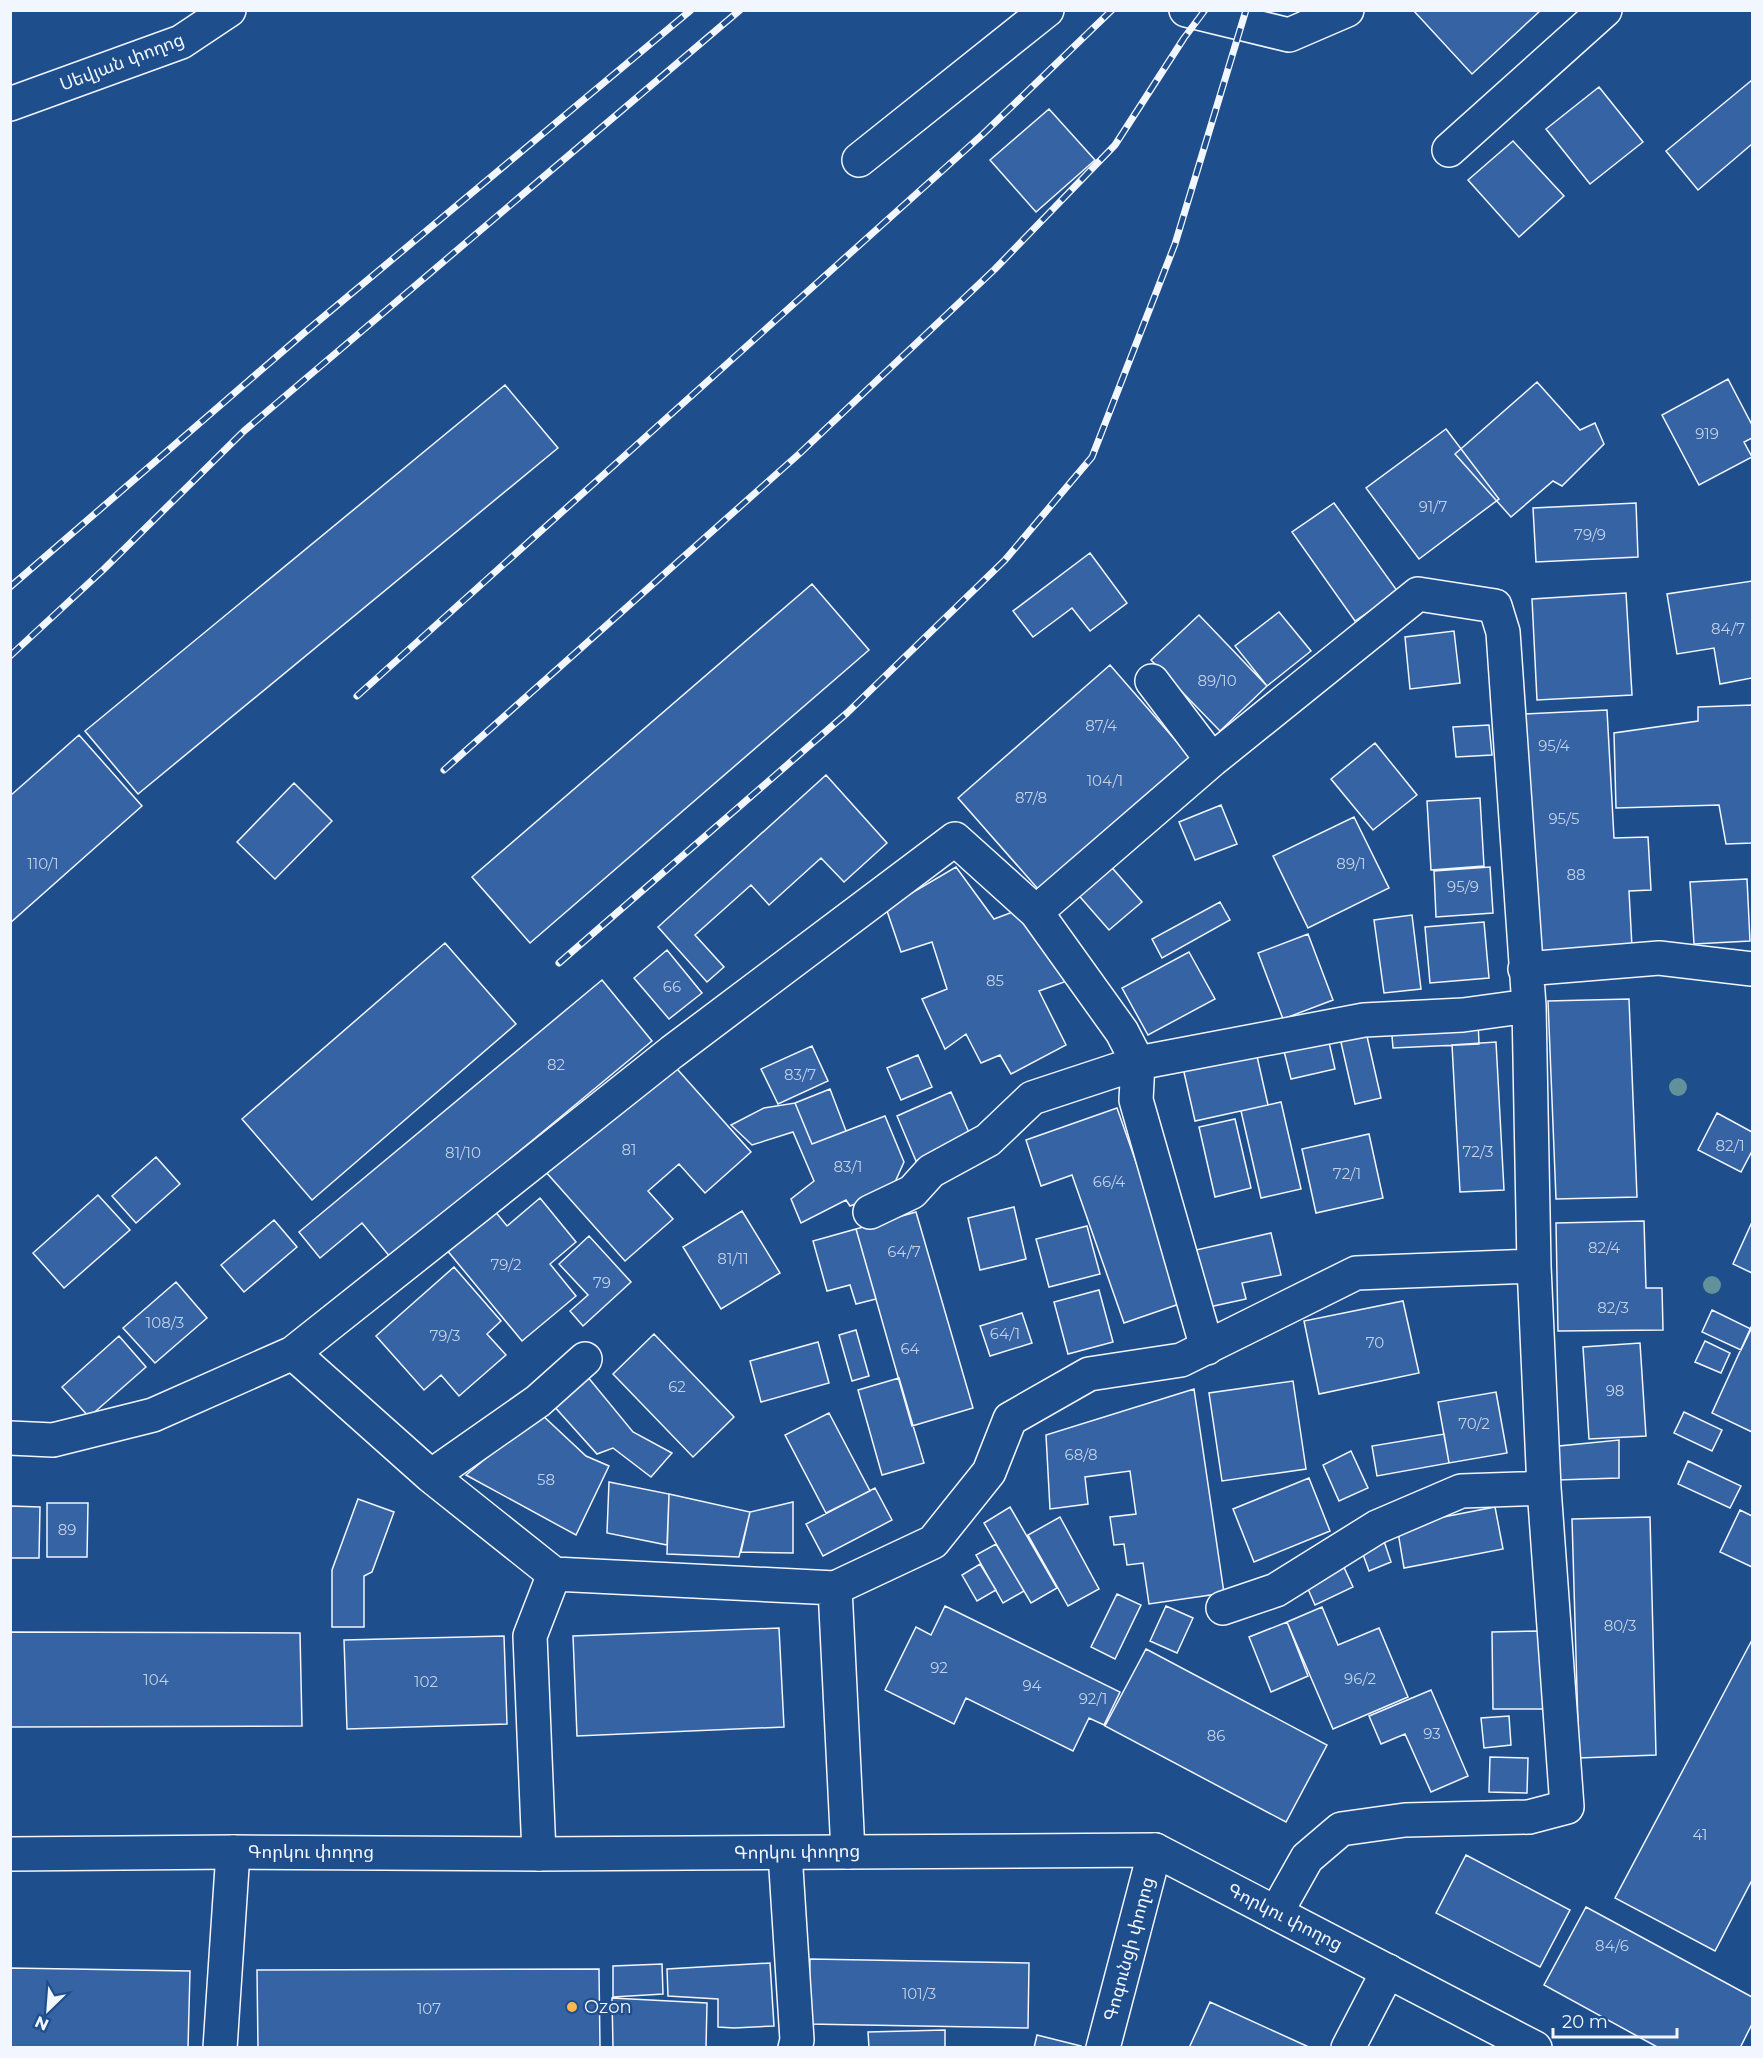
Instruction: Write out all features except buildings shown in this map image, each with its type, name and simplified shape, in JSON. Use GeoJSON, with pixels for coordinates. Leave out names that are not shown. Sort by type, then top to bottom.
{"type":"FeatureCollection","features":[{"type":"Feature","properties":{"kind":"main road","name":"Սեվյան փողոց"},"geometry":{"type":"LineString","coordinates":[[10,104],[181,42],[229,10]]}},
{"type":"Feature","properties":{"kind":"main road"},"geometry":{"type":"LineString","coordinates":[[859,160],[1047,10]]}},
{"type":"Feature","properties":{"kind":"main road"},"geometry":{"type":"LineString","coordinates":[[1186,10],[1289,35],[1347,10]]}},
{"type":"Feature","properties":{"kind":"main road"},"geometry":{"type":"LineString","coordinates":[[1449,150],[1605,10]]}},
{"type":"Feature","properties":{"kind":"main road"},"geometry":{"type":"LineString","coordinates":[[1036,912],[1212,760],[1418,594],[1495,606],[1503,633],[1529,1006],[1534,1266],[1544,1488],[1567,1807],[1529,1817],[1405,1820],[1341,1829],[1307,1858],[1276,1913]]}},
{"type":"Feature","properties":{"kind":"main road"},"geometry":{"type":"LineString","coordinates":[[1152,681],[1212,760]]}},
{"type":"Feature","properties":{"kind":"main road"},"geometry":{"type":"LineString","coordinates":[[10,1438],[52,1440],[153,1415],[293,1353],[672,1052],[955,839],[1036,912],[1122,1032],[1138,1063],[1136,1100],[1207,1347]]}},
{"type":"Feature","properties":{"kind":"main road"},"geometry":{"type":"LineString","coordinates":[[1525,969],[1659,957],[1752,969]]}},
{"type":"Feature","properties":{"kind":"main road"},"geometry":{"type":"LineString","coordinates":[[870,1212],[912,1192],[931,1171],[988,1140],[1032,1098],[1138,1063],[1364,1020],[1463,1015],[1529,1006]]}},
{"type":"Feature","properties":{"kind":"main road"},"geometry":{"type":"LineString","coordinates":[[293,1353],[431,1476],[554,1574],[835,1588],[933,1542],[989,1472],[1010,1419],[1089,1374],[1181,1360],[1356,1273],[1534,1266]]}},
{"type":"Feature","properties":{"kind":"main road"},"geometry":{"type":"LineString","coordinates":[[431,1476],[538,1401],[585,1359]]}},
{"type":"Feature","properties":{"kind":"main road"},"geometry":{"type":"LineString","coordinates":[[1223,1608],[1276,1590],[1377,1527],[1461,1491],[1544,1488]]}},
{"type":"Feature","properties":{"kind":"main road"},"geometry":{"type":"LineString","coordinates":[[539,1854],[530,1636],[554,1574]]}},
{"type":"Feature","properties":{"kind":"main road"},"geometry":{"type":"LineString","coordinates":[[835,1588],[848,1852]]}},
{"type":"Feature","properties":{"kind":"main road","name":"Գորկու փողոց"},"geometry":{"type":"LineString","coordinates":[[10,1854],[233,1852],[539,1854],[1155,1850],[1535,2048]]}},
{"type":"Feature","properties":{"kind":"main road","name":"Գոգունցի փողոց"},"geometry":{"type":"LineString","coordinates":[[1103,2048],[1155,1850]]}},
{"type":"Feature","properties":{"kind":"main road"},"geometry":{"type":"LineString","coordinates":[[220,2048],[233,1852]]}},
{"type":"Feature","properties":{"kind":"main road"},"geometry":{"type":"LineString","coordinates":[[785,1853],[797,2040],[795,2048]]}},
{"type":"Feature","properties":{"kind":"main road"},"geometry":{"type":"LineString","coordinates":[[1348,2048],[1388,1971]]}},
{"type":"Feature","properties":{"kind":"railway"},"geometry":{"type":"LineString","coordinates":[[10,587],[304,333],[691,10]]}},
{"type":"Feature","properties":{"kind":"railway"},"geometry":{"type":"LineString","coordinates":[[10,656],[103,570],[244,431],[740,10]]}},
{"type":"Feature","properties":{"kind":"railway"},"geometry":{"type":"LineString","coordinates":[[357,696],[983,134],[1112,10]]}},
{"type":"Feature","properties":{"kind":"railway"},"geometry":{"type":"LineString","coordinates":[[444,770],[799,454],[995,269],[1115,145],[1184,38],[1205,10]]}},
{"type":"Feature","properties":{"kind":"railway"},"geometry":{"type":"LineString","coordinates":[[559,963],[847,713],[1005,560],[1092,457],[1175,244],[1246,10]]}},
{"type":"Feature","properties":{"kind":"place","name":"Ozon"},"geometry":{"type":"Point","coordinates":[572,2007]}}]}
